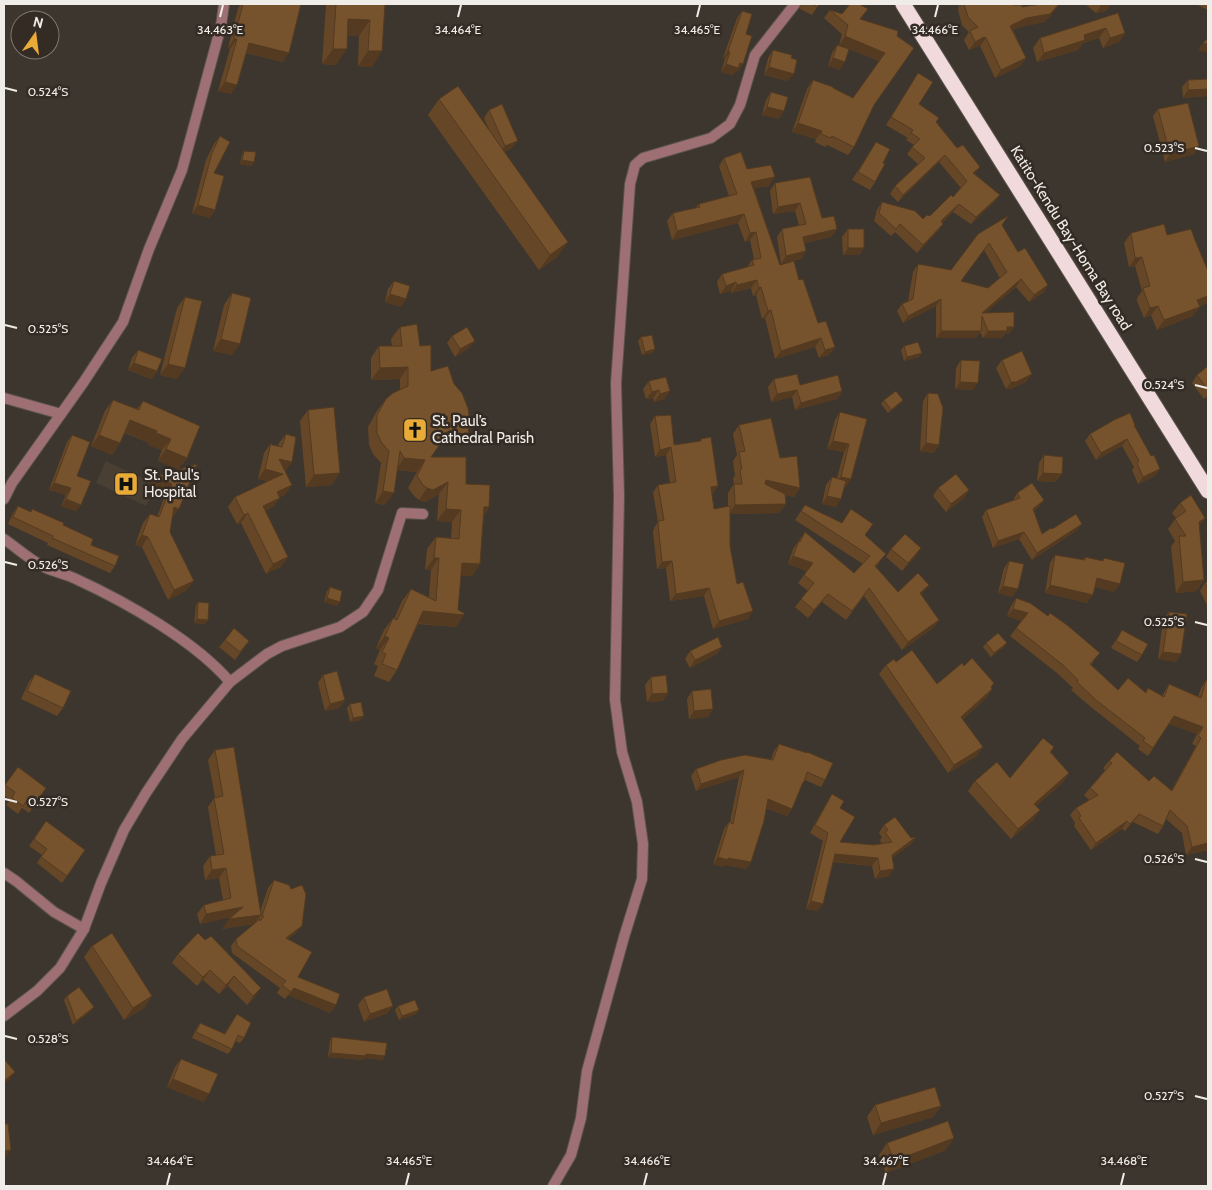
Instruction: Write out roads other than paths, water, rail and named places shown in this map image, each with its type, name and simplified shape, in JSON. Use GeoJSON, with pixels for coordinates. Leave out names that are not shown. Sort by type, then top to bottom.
{"type":"FeatureCollection","features":[{"type":"Feature","properties":{"kind":"highway","name":"Katito-Kendu Bay-Homa Bay road"},"geometry":{"type":"LineString","coordinates":[[903,4],[1208,490]]}},
{"type":"Feature","properties":{"kind":"street"},"geometry":{"type":"LineString","coordinates":[[4,499],[12,482],[123,322],[149,249],[182,170],[221,26],[224,4]]}},
{"type":"Feature","properties":{"kind":"street"},"geometry":{"type":"LineString","coordinates":[[553,1186],[571,1155],[581,1118],[587,1071],[642,879],[643,844],[637,802],[622,752],[615,700],[620,496],[616,383],[630,184],[636,165],[644,158],[711,138],[730,124],[740,105],[755,55],[795,4]]}},
{"type":"Feature","properties":{"kind":"street"},"geometry":{"type":"LineString","coordinates":[[4,398],[61,414]]}},
{"type":"Feature","properties":{"kind":"street"},"geometry":{"type":"LineString","coordinates":[[4,1016],[37,991],[60,968],[84,929],[124,830],[182,739],[230,682],[267,654],[282,646],[340,628],[363,612],[378,590],[402,512],[423,514]]}},
{"type":"Feature","properties":{"kind":"street"},"geometry":{"type":"LineString","coordinates":[[4,538],[44,567],[76,578],[156,622],[193,647],[217,667],[230,682]]}},
{"type":"Feature","properties":{"kind":"street"},"geometry":{"type":"LineString","coordinates":[[4,873],[54,912],[84,929]]}},
{"type":"Feature","properties":{"kind":"place","name":"St. Paul’s Cathedral Parish"},"geometry":{"type":"Point","coordinates":[415,430]}},
{"type":"Feature","properties":{"kind":"place","name":"St. Paul's Hospital"},"geometry":{"type":"Point","coordinates":[126,484]}}]}
